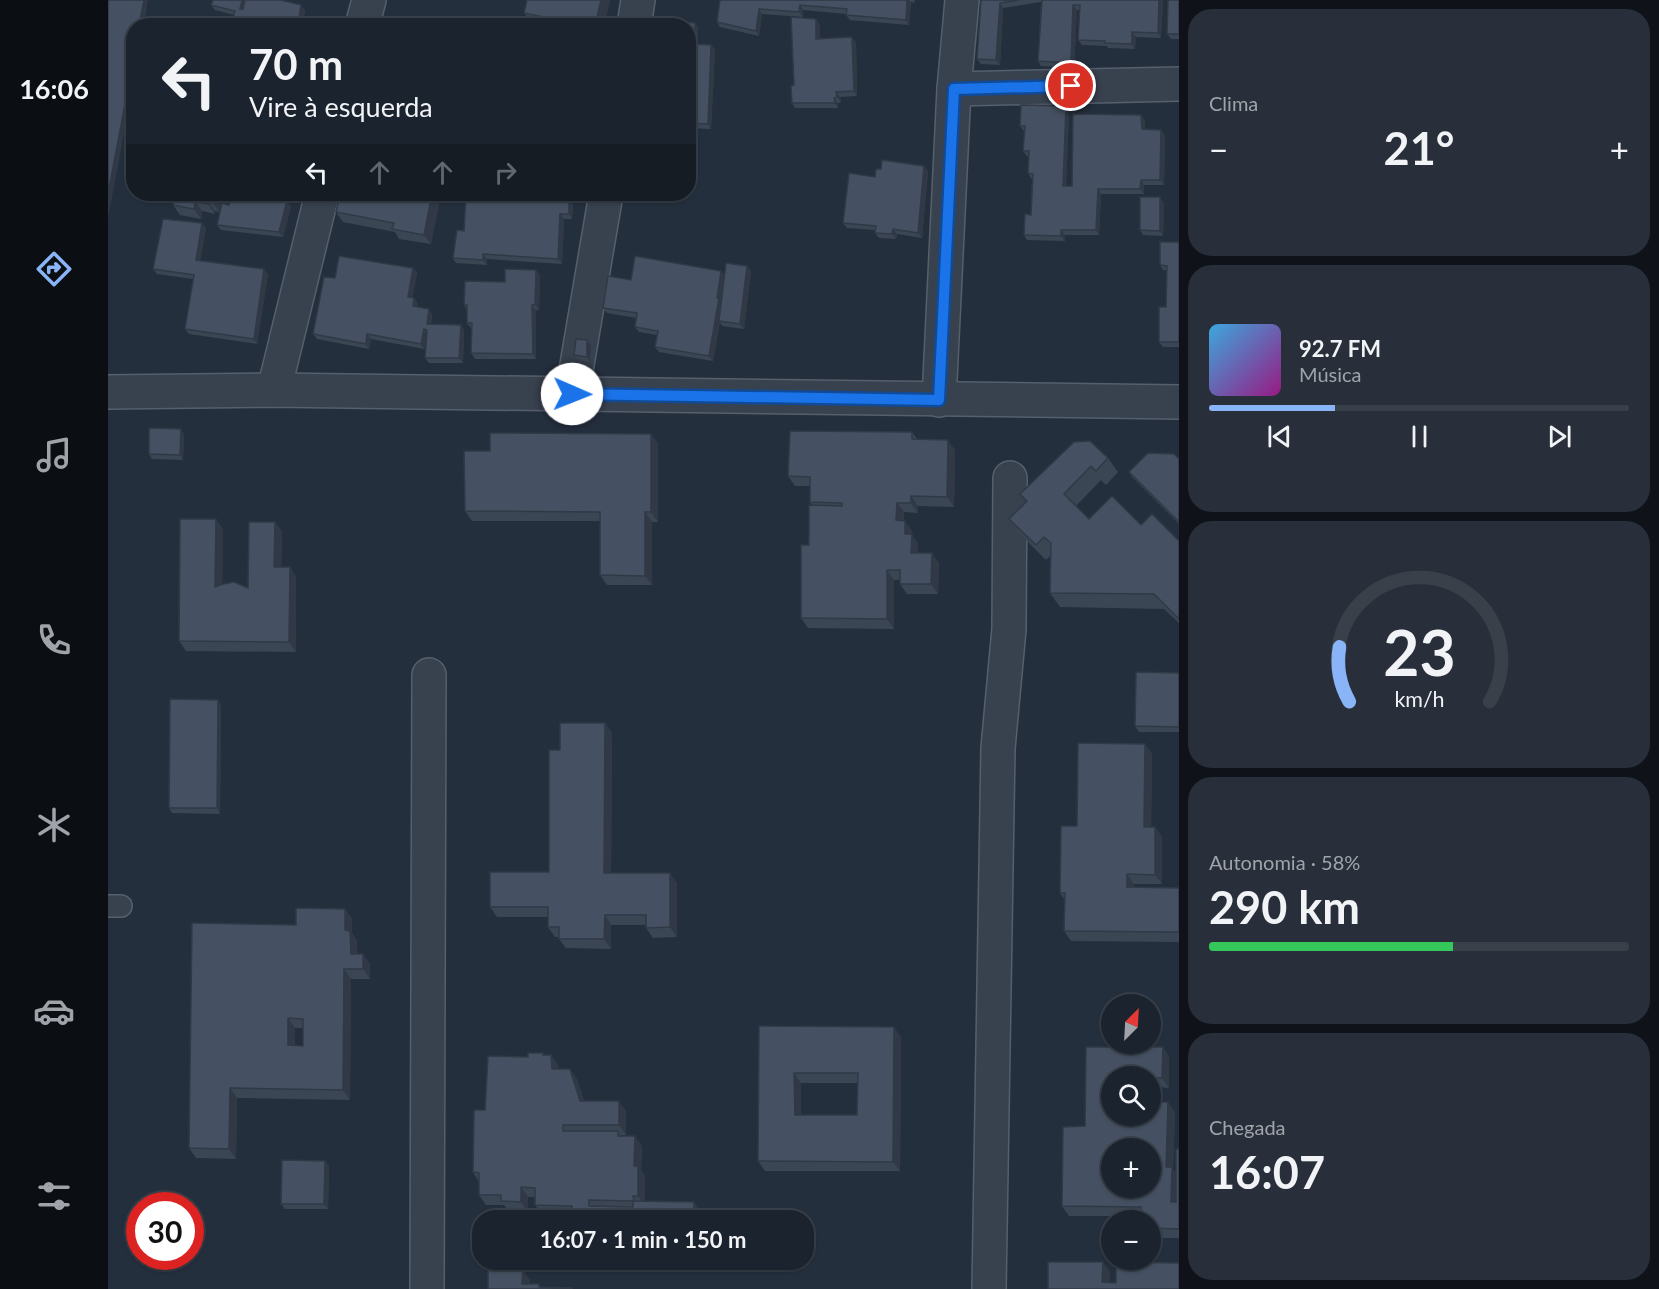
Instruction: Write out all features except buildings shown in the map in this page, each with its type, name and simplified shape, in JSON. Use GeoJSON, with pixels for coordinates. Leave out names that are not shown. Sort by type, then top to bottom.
{"type":"FeatureCollection","features":[{"type":"Feature","properties":{"kind":"street"},"geometry":{"type":"LineString","coordinates":[[365,18],[369,0]]}},
{"type":"Feature","properties":{"kind":"street"},"geometry":{"type":"LineString","coordinates":[[635,18],[638,0]]}},
{"type":"Feature","properties":{"kind":"street"},"geometry":{"type":"LineString","coordinates":[[939,400],[954,89],[962,0]]}},
{"type":"Feature","properties":{"kind":"street"},"geometry":{"type":"LineString","coordinates":[[954,89],[1179,84]]}},
{"type":"Feature","properties":{"kind":"street"},"geometry":{"type":"LineString","coordinates":[[274,390],[320,201]]}},
{"type":"Feature","properties":{"kind":"street"},"geometry":{"type":"LineString","coordinates":[[572,394],[605,201]]}},
{"type":"Feature","properties":{"kind":"street"},"geometry":{"type":"LineString","coordinates":[[108,392],[274,390],[1179,402]]}},
{"type":"Feature","properties":{"kind":"street"},"geometry":{"type":"LineString","coordinates":[[988,1289],[998,748],[1009,629],[1010,478]]}},
{"type":"Feature","properties":{"kind":"street"},"geometry":{"type":"LineString","coordinates":[[428,1289],[429,675]]}},
{"type":"Feature","properties":{"kind":"route"},"geometry":{"type":"LineString","coordinates":[[572,394],[939,400],[954,89],[1071,86]]}}]}
